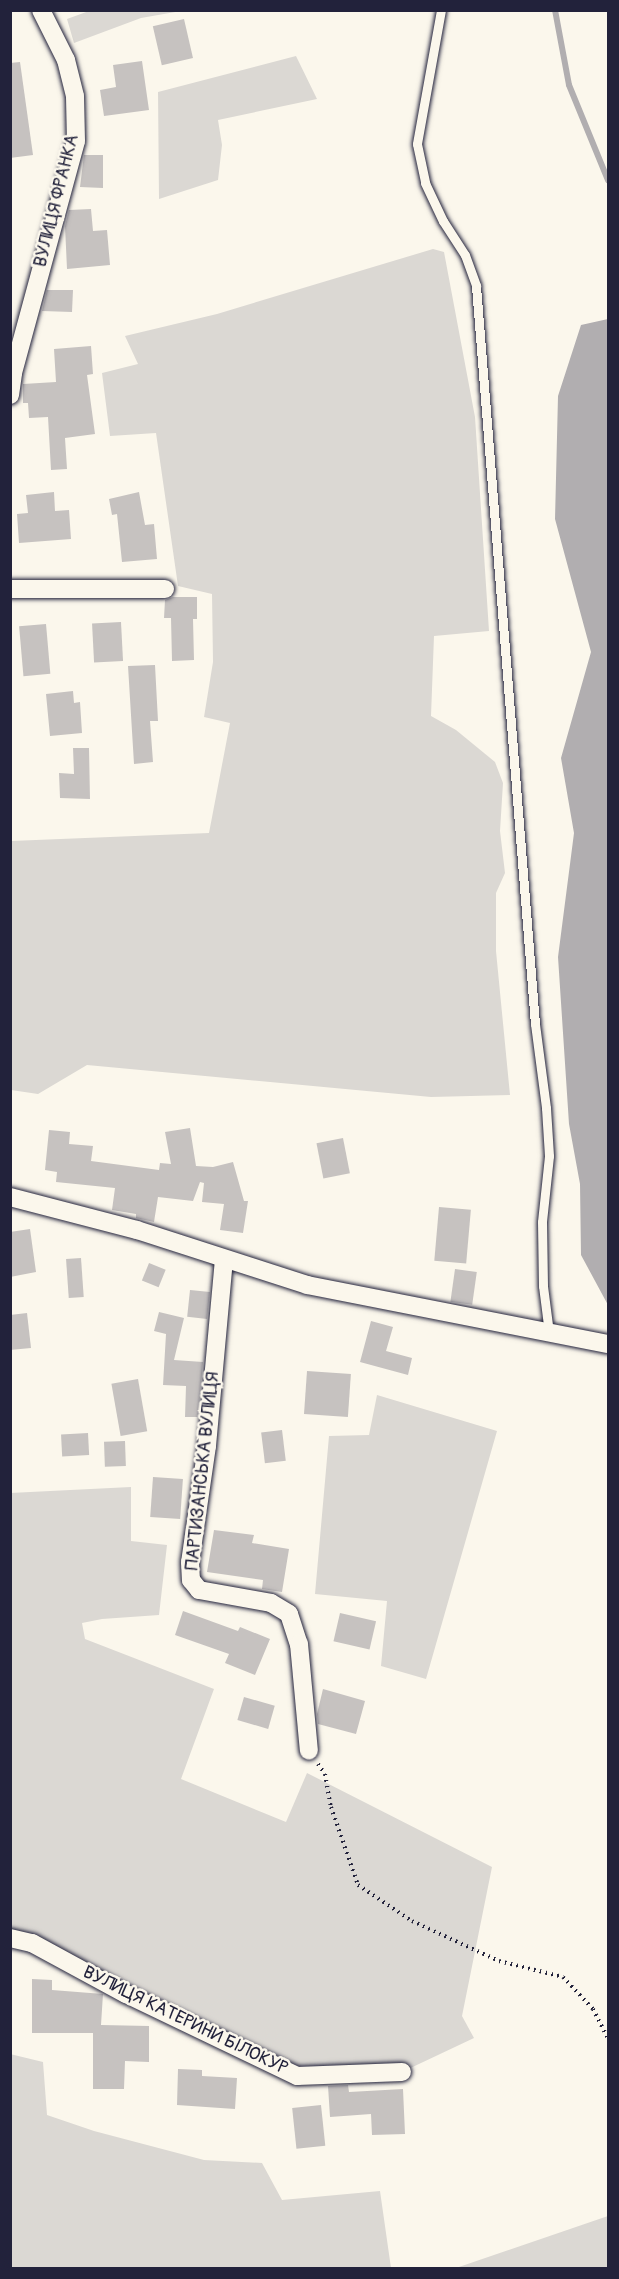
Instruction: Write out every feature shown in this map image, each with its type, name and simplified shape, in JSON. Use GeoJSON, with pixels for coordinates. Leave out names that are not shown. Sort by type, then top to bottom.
{"type":"FeatureCollection","features":[{"type":"Feature","properties":{"kind":"street","name":"ВУЛИЦЯ ФРАНКА"},"geometry":{"type":"LineString","coordinates":[[10,395],[13,373],[76,141],[75,96],[66,60],[41,10]]}},
{"type":"Feature","properties":{"kind":"street"},"geometry":{"type":"LineString","coordinates":[[10,589],[165,589]]}},
{"type":"Feature","properties":{"kind":"street"},"geometry":{"type":"LineString","coordinates":[[10,1197],[138,1230],[308,1285],[549,1335],[609,1344]]}},
{"type":"Feature","properties":{"kind":"street","name":"ПАРТИЗАНСЬКА ВУЛИЦЯ"},"geometry":{"type":"LineString","coordinates":[[224,1259],[207,1446],[190,1562],[191,1580],[199,1590],[271,1603],[289,1614],[298,1644],[309,1751]]}},
{"type":"Feature","properties":{"kind":"street","name":"ВУЛИЦЯ КАТЕРИНИ БІЛОКУР"},"geometry":{"type":"LineString","coordinates":[[10,1938],[32,1943],[126,1994],[297,2076],[402,2072]]}},
{"type":"Feature","properties":{"kind":"lane"},"geometry":{"type":"LineString","coordinates":[[441,10],[417,144],[425,183],[443,221],[465,255],[476,286],[535,1024],[549,1156],[542,1222],[543,1286],[549,1335]]}},
{"type":"Feature","properties":{"kind":"path"},"geometry":{"type":"LineString","coordinates":[[309,1751],[325,1774],[331,1807],[358,1885],[412,1921],[499,1961],[563,1977],[593,2009],[609,2038]]}},
{"type":"Feature","properties":{"kind":"shaded area"},"geometry":{"type":"Polygon","coordinates":[[[89,11],[181,11],[141,18],[74,43],[67,19],[89,11]]]}},
{"type":"Feature","properties":{"kind":"shaded area"},"geometry":{"type":"Polygon","coordinates":[[[296,56],[317,99],[218,120],[222,145],[218,180],[159,199],[158,92],[296,56]]]}},
{"type":"Feature","properties":{"kind":"shaded area"},"geometry":{"type":"Polygon","coordinates":[[[433,249],[444,252],[475,417],[489,631],[434,636],[431,716],[456,730],[495,762],[503,783],[500,831],[505,873],[496,893],[496,951],[510,1095],[431,1097],[87,1065],[38,1094],[11,1090],[11,841],[209,833],[230,723],[204,717],[213,662],[212,594],[178,586],[156,433],[110,436],[102,373],[138,364],[125,336],[217,314],[433,249]]]}},
{"type":"Feature","properties":{"kind":"shaded area"},"geometry":{"type":"Polygon","coordinates":[[[608,319],[608,1305],[581,1255],[580,1184],[569,1124],[558,957],[574,833],[561,758],[591,652],[555,519],[558,396],[581,325],[608,319]]]}},
{"type":"Feature","properties":{"kind":"shaded area"},"geometry":{"type":"Polygon","coordinates":[[[377,1395],[497,1431],[426,1679],[381,1666],[387,1601],[315,1594],[329,1436],[369,1435],[377,1395]]]}},
{"type":"Feature","properties":{"kind":"shaded area"},"geometry":{"type":"Polygon","coordinates":[[[131,1487],[131,1541],[167,1545],[159,1615],[102,1619],[82,1623],[85,1639],[214,1689],[181,1779],[286,1822],[307,1773],[492,1867],[462,2016],[474,2038],[402,2072],[297,2076],[11,1938],[10,1493],[131,1487]]]}},
{"type":"Feature","properties":{"kind":"shaded area"},"geometry":{"type":"Polygon","coordinates":[[[10,2054],[43,2062],[47,2115],[94,2131],[204,2160],[262,2163],[282,2200],[380,2191],[391,2268],[11,2268],[10,2054]]]}},
{"type":"Feature","properties":{"kind":"shaded area"},"geometry":{"type":"Polygon","coordinates":[[[608,2216],[608,2268],[456,2268],[608,2216]]]}},
{"type":"Feature","properties":{"kind":"building"},"geometry":{"type":"Polygon","coordinates":[[[184,19],[193,58],[162,65],[153,26],[184,19]]]}},
{"type":"Feature","properties":{"kind":"building"},"geometry":{"type":"Polygon","coordinates":[[[142,61],[149,110],[104,116],[100,90],[116,87],[113,65],[142,61]]]}},
{"type":"Feature","properties":{"kind":"building"},"geometry":{"type":"Polygon","coordinates":[[[20,62],[33,155],[10,158],[10,63],[20,62]]]}},
{"type":"Feature","properties":{"kind":"building"},"geometry":{"type":"Polygon","coordinates":[[[84,155],[103,155],[103,188],[80,187],[84,155]]]}},
{"type":"Feature","properties":{"kind":"building"},"geometry":{"type":"Polygon","coordinates":[[[91,209],[93,231],[107,230],[110,265],[67,269],[65,226],[69,210],[91,209]]]}},
{"type":"Feature","properties":{"kind":"building"},"geometry":{"type":"Polygon","coordinates":[[[47,290],[73,290],[72,312],[42,311],[47,290]]]}},
{"type":"Feature","properties":{"kind":"building"},"geometry":{"type":"Polygon","coordinates":[[[91,346],[93,374],[87,375],[95,434],[65,438],[67,469],[51,470],[48,417],[29,418],[28,403],[23,403],[23,384],[56,382],[54,349],[91,346]]]}},
{"type":"Feature","properties":{"kind":"building"},"geometry":{"type":"Polygon","coordinates":[[[54,492],[55,511],[69,510],[71,539],[19,543],[17,514],[28,513],[26,495],[54,492]]]}},
{"type":"Feature","properties":{"kind":"building"},"geometry":{"type":"Polygon","coordinates":[[[139,492],[145,525],[154,524],[157,559],[122,562],[117,514],[112,515],[109,499],[139,492]]]}},
{"type":"Feature","properties":{"kind":"building"},"geometry":{"type":"Polygon","coordinates":[[[173,597],[197,597],[197,619],[193,619],[194,660],[172,661],[171,618],[164,618],[165,600],[173,597]]]}},
{"type":"Feature","properties":{"kind":"building"},"geometry":{"type":"Polygon","coordinates":[[[121,622],[123,661],[94,662],[92,624],[121,622]]]}},
{"type":"Feature","properties":{"kind":"building"},"geometry":{"type":"Polygon","coordinates":[[[46,624],[50,674],[23,676],[19,626],[46,624]]]}},
{"type":"Feature","properties":{"kind":"building"},"geometry":{"type":"Polygon","coordinates":[[[155,665],[158,721],[150,721],[153,762],[134,764],[128,666],[155,665]]]}},
{"type":"Feature","properties":{"kind":"building"},"geometry":{"type":"Polygon","coordinates":[[[73,691],[74,703],[80,702],[82,733],[50,736],[46,694],[73,691]]]}},
{"type":"Feature","properties":{"kind":"building"},"geometry":{"type":"Polygon","coordinates":[[[73,748],[89,748],[90,799],[60,798],[59,773],[74,774],[73,748]]]}},
{"type":"Feature","properties":{"kind":"building"},"geometry":{"type":"Polygon","coordinates":[[[190,1128],[196,1166],[213,1167],[233,1162],[244,1201],[248,1201],[243,1233],[220,1230],[224,1204],[202,1202],[204,1183],[200,1182],[193,1201],[158,1197],[154,1222],[136,1218],[136,1214],[112,1210],[115,1188],[56,1182],[57,1172],[45,1170],[49,1130],[70,1132],[69,1144],[93,1146],[91,1161],[159,1170],[160,1163],[171,1164],[165,1132],[190,1128]]]}},
{"type":"Feature","properties":{"kind":"building"},"geometry":{"type":"Polygon","coordinates":[[[343,1138],[350,1173],[323,1178],[316,1143],[343,1138]]]}},
{"type":"Feature","properties":{"kind":"building"},"geometry":{"type":"Polygon","coordinates":[[[439,1207],[471,1210],[466,1264],[434,1261],[439,1207]]]}},
{"type":"Feature","properties":{"kind":"building"},"geometry":{"type":"Polygon","coordinates":[[[30,1229],[36,1272],[10,1277],[10,1232],[30,1229]]]}},
{"type":"Feature","properties":{"kind":"building"},"geometry":{"type":"Polygon","coordinates":[[[81,1258],[84,1297],[69,1298],[66,1259],[81,1258]]]}},
{"type":"Feature","properties":{"kind":"building"},"geometry":{"type":"Polygon","coordinates":[[[149,1263],[166,1270],[159,1287],[142,1281],[149,1263]]]}},
{"type":"Feature","properties":{"kind":"building"},"geometry":{"type":"Polygon","coordinates":[[[455,1269],[477,1272],[472,1305],[450,1302],[455,1269]]]}},
{"type":"Feature","properties":{"kind":"building"},"geometry":{"type":"Polygon","coordinates":[[[190,1290],[210,1292],[207,1319],[187,1317],[190,1290]]]}},
{"type":"Feature","properties":{"kind":"building"},"geometry":{"type":"Polygon","coordinates":[[[159,1312],[184,1318],[174,1360],[203,1362],[198,1417],[185,1417],[186,1386],[163,1385],[166,1334],[154,1331],[159,1312]]]}},
{"type":"Feature","properties":{"kind":"building"},"geometry":{"type":"Polygon","coordinates":[[[27,1313],[31,1348],[10,1350],[10,1315],[27,1313]]]}},
{"type":"Feature","properties":{"kind":"building"},"geometry":{"type":"Polygon","coordinates":[[[371,1321],[393,1327],[386,1351],[412,1358],[408,1375],[360,1362],[371,1321]]]}},
{"type":"Feature","properties":{"kind":"building"},"geometry":{"type":"Polygon","coordinates":[[[307,1371],[351,1374],[348,1417],[304,1414],[307,1371]]]}},
{"type":"Feature","properties":{"kind":"building"},"geometry":{"type":"Polygon","coordinates":[[[138,1379],[147,1431],[121,1436],[111,1384],[138,1379]]]}},
{"type":"Feature","properties":{"kind":"building"},"geometry":{"type":"Polygon","coordinates":[[[282,1430],[286,1461],[265,1463],[261,1433],[282,1430]]]}},
{"type":"Feature","properties":{"kind":"building"},"geometry":{"type":"Polygon","coordinates":[[[88,1433],[89,1455],[62,1456],[61,1434],[88,1433]]]}},
{"type":"Feature","properties":{"kind":"building"},"geometry":{"type":"Polygon","coordinates":[[[125,1441],[126,1466],[105,1467],[104,1442],[125,1441]]]}},
{"type":"Feature","properties":{"kind":"building"},"geometry":{"type":"Polygon","coordinates":[[[153,1477],[183,1479],[180,1519],[150,1517],[153,1477]]]}},
{"type":"Feature","properties":{"kind":"building"},"geometry":{"type":"Polygon","coordinates":[[[214,1530],[254,1535],[252,1543],[289,1549],[282,1592],[262,1589],[263,1580],[207,1572],[214,1530]]]}},
{"type":"Feature","properties":{"kind":"building"},"geometry":{"type":"Polygon","coordinates":[[[183,1611],[238,1631],[240,1627],[270,1639],[255,1675],[225,1663],[229,1654],[175,1635],[183,1611]]]}},
{"type":"Feature","properties":{"kind":"building"},"geometry":{"type":"Polygon","coordinates":[[[340,1613],[376,1621],[370,1650],[333,1641],[340,1613]]]}},
{"type":"Feature","properties":{"kind":"building"},"geometry":{"type":"Polygon","coordinates":[[[323,1689],[365,1701],[356,1734],[318,1724],[317,1714],[323,1689]]]}},
{"type":"Feature","properties":{"kind":"building"},"geometry":{"type":"Polygon","coordinates":[[[244,1697],[275,1706],[268,1729],[237,1720],[244,1697]]]}},
{"type":"Feature","properties":{"kind":"building"},"geometry":{"type":"Polygon","coordinates":[[[32,1979],[52,1980],[52,1990],[103,1994],[101,2025],[149,2026],[149,2062],[125,2061],[124,2089],[93,2089],[93,2033],[32,2033],[32,1979]]]}},
{"type":"Feature","properties":{"kind":"building"},"geometry":{"type":"Polygon","coordinates":[[[178,2069],[202,2070],[202,2076],[237,2078],[235,2109],[177,2105],[178,2069]]]}},
{"type":"Feature","properties":{"kind":"building"},"geometry":{"type":"Polygon","coordinates":[[[348,2085],[349,2092],[403,2089],[405,2134],[372,2135],[371,2114],[330,2117],[328,2086],[348,2085]]]}},
{"type":"Feature","properties":{"kind":"building"},"geometry":{"type":"Polygon","coordinates":[[[321,2105],[325,2146],[296,2149],[292,2108],[321,2105]]]}},
{"type":"Feature","properties":{"kind":"waterway"},"geometry":{"type":"LineString","coordinates":[[555,10],[569,85],[608,180]]}}]}
